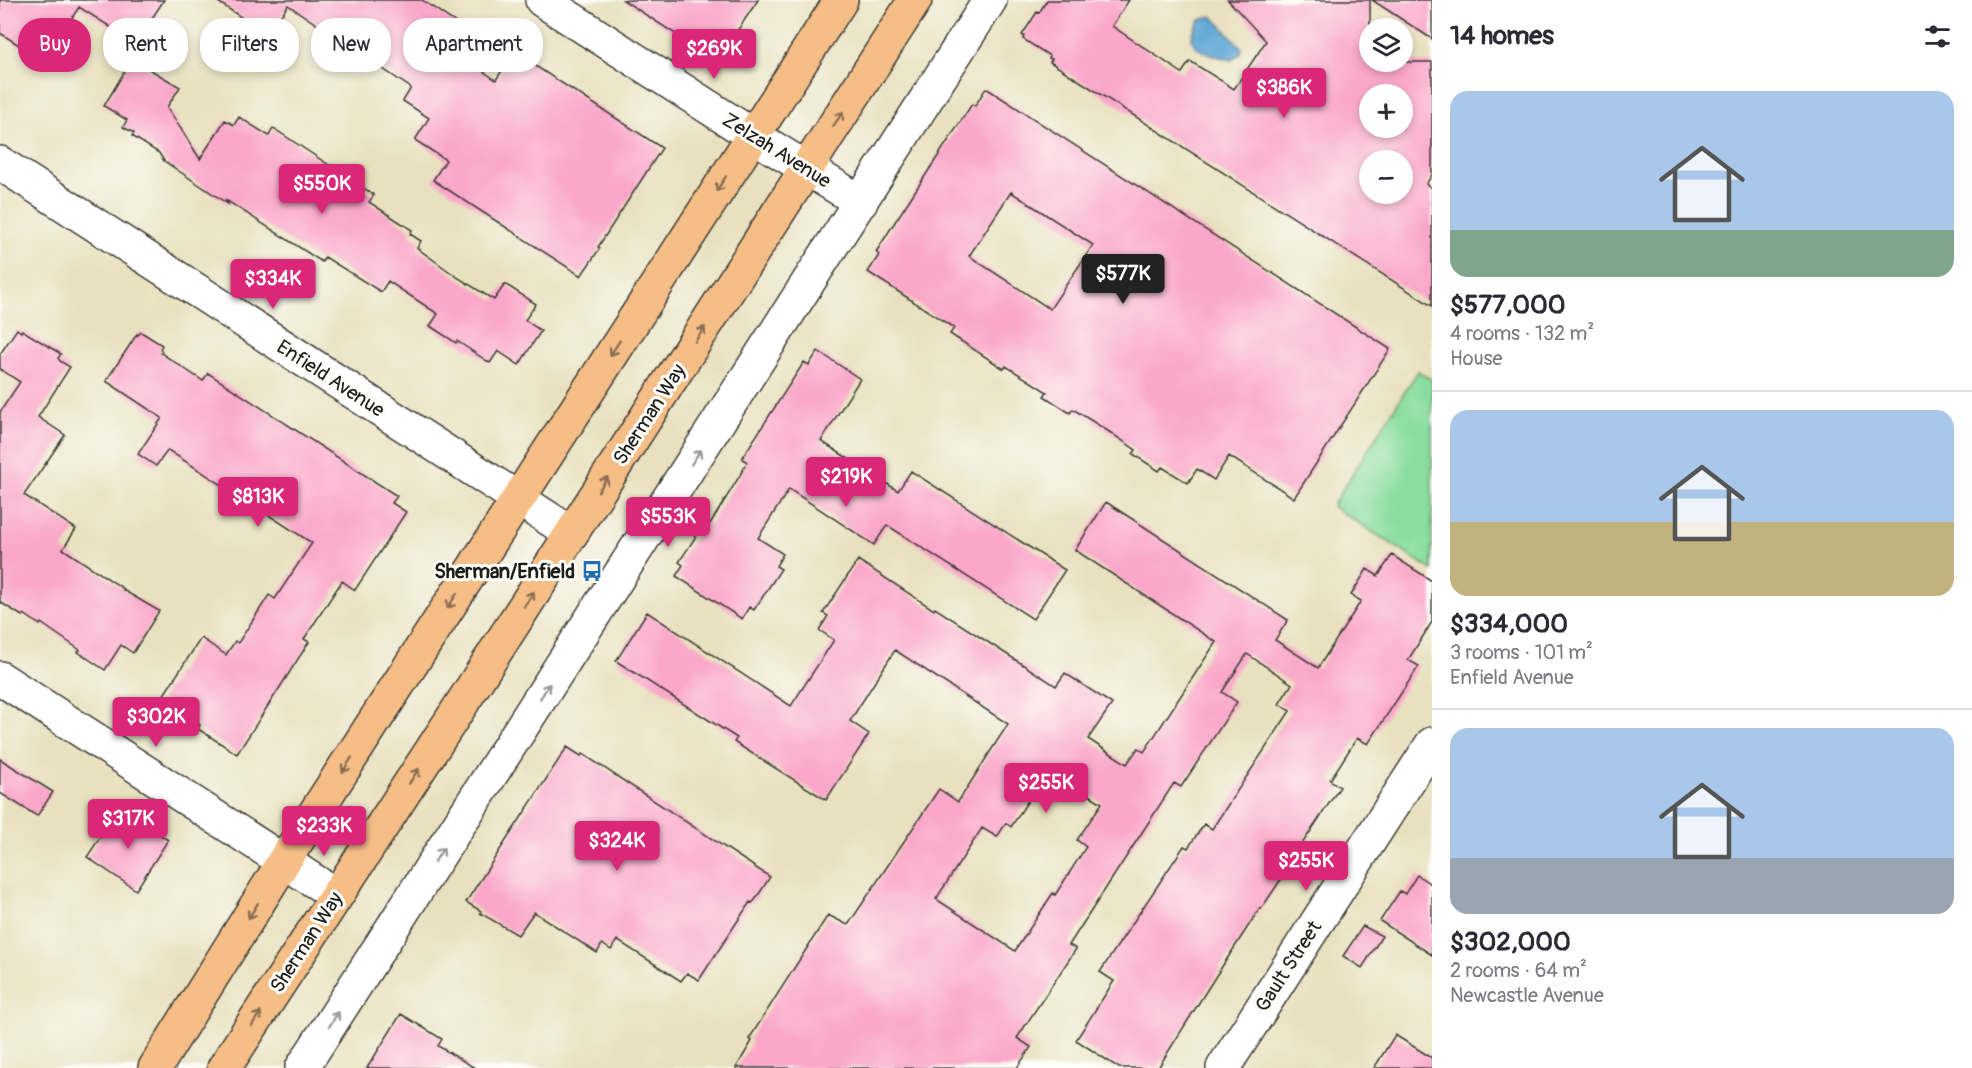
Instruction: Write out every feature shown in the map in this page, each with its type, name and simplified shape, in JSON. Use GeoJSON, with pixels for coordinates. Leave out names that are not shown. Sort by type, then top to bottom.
{"type":"FeatureCollection","features":[{"type":"Feature","properties":{"kind":"main road"},"geometry":{"type":"LineString","coordinates":[[155,1068],[284,861],[841,0]]}},
{"type":"Feature","properties":{"kind":"main road","name":"Sherman Way"},"geometry":{"type":"LineString","coordinates":[[224,1068],[915,0]]}},
{"type":"Feature","properties":{"kind":"street","name":"Zelzah Avenue"},"geometry":{"type":"LineString","coordinates":[[542,0],[861,202]]}},
{"type":"Feature","properties":{"kind":"street"},"geometry":{"type":"LineString","coordinates":[[302,1068],[990,0]]}},
{"type":"Feature","properties":{"kind":"street","name":"Enfield Avenue"},"geometry":{"type":"LineString","coordinates":[[0,163],[572,532]]}},
{"type":"Feature","properties":{"kind":"street"},"geometry":{"type":"LineString","coordinates":[[0,678],[336,895]]}},
{"type":"Feature","properties":{"kind":"street","name":"Gault Street"},"geometry":{"type":"LineString","coordinates":[[1223,1068],[1421,784],[1432,744]]}},
{"type":"Feature","properties":{"kind":"green space"},"geometry":{"type":"Polygon","coordinates":[[[1418,371],[1432,380],[1432,570],[1332,506],[1418,371]]]}},
{"type":"Feature","properties":{"kind":"water"},"geometry":{"type":"Polygon","coordinates":[[[1212,16],[1242,48],[1241,53],[1232,60],[1206,52],[1194,44],[1192,38],[1194,30],[1200,20],[1212,16]]]}},
{"type":"Feature","properties":{"kind":"building"},"geometry":{"type":"Polygon","coordinates":[[[0,0],[164,0],[152,18],[103,18],[103,22],[79,7],[72,18],[18,18],[18,44],[0,33],[0,0]]]}},
{"type":"Feature","properties":{"kind":"building"},"geometry":{"type":"Polygon","coordinates":[[[215,0],[422,0],[448,18],[403,18],[403,72],[484,72],[496,80],[501,72],[543,71],[662,148],[581,276],[433,180],[446,160],[415,140],[429,118],[403,101],[411,88],[387,72],[391,72],[391,18],[311,18],[311,21],[288,5],[279,18],[242,18],[215,0]]]}},
{"type":"Feature","properties":{"kind":"building"},"geometry":{"type":"Polygon","coordinates":[[[623,0],[758,0],[717,61],[623,0]]]}},
{"type":"Feature","properties":{"kind":"building"},"geometry":{"type":"Polygon","coordinates":[[[1047,0],[1129,0],[1112,26],[1182,73],[1190,61],[1234,89],[1266,41],[1228,0],[1370,0],[1370,18],[1359,18],[1359,72],[1413,72],[1413,62],[1432,62],[1432,175],[1426,184],[1432,188],[1432,306],[1050,62],[1052,59],[1049,58],[1050,56],[1023,39],[1022,35],[1037,12],[1039,13],[1047,0]]]}},
{"type":"Feature","properties":{"kind":"building"},"geometry":{"type":"Polygon","coordinates":[[[1372,0],[1432,0],[1432,39],[1413,27],[1413,18],[1400,18],[1372,0]]]}},
{"type":"Feature","properties":{"kind":"building"},"geometry":{"type":"Polygon","coordinates":[[[124,72],[154,72],[180,87],[167,107],[200,159],[225,120],[234,125],[239,117],[269,136],[273,128],[374,195],[369,202],[412,230],[410,234],[421,241],[417,248],[457,277],[494,300],[505,284],[536,304],[525,320],[541,331],[519,365],[498,351],[490,363],[430,326],[438,314],[388,281],[381,292],[325,257],[322,262],[226,200],[228,204],[164,161],[159,153],[132,136],[134,133],[123,127],[127,120],[104,106],[124,72]]]}},
{"type":"Feature","properties":{"kind":"building"},"geometry":{"type":"Polygon","coordinates":[[[986,88],[1390,349],[1294,498],[1229,456],[1214,480],[1197,469],[1188,483],[1162,467],[1159,471],[1133,454],[1136,450],[1111,433],[1073,409],[1070,413],[1044,396],[1047,392],[1006,366],[1004,369],[950,334],[954,328],[868,272],[879,255],[876,252],[893,225],[972,104],[975,106],[986,88]],[[1011,192],[969,256],[1050,309],[1093,245],[1011,192]]]}},
{"type":"Feature","properties":{"kind":"building"},"geometry":{"type":"Polygon","coordinates":[[[17,329],[61,354],[58,358],[60,361],[70,367],[38,417],[65,435],[24,495],[76,529],[63,549],[123,590],[159,611],[133,653],[121,645],[105,670],[41,623],[40,625],[24,614],[22,616],[0,602],[0,412],[20,382],[0,369],[0,354],[17,329]]]}},
{"type":"Feature","properties":{"kind":"building"},"geometry":{"type":"Polygon","coordinates":[[[141,332],[162,345],[161,353],[203,381],[208,373],[397,496],[392,503],[406,512],[355,590],[342,581],[304,639],[309,642],[237,754],[198,729],[200,725],[161,699],[201,638],[226,655],[235,641],[238,643],[269,595],[275,599],[312,543],[168,450],[156,466],[138,454],[162,418],[106,381],[137,334],[141,332]]]}},
{"type":"Feature","properties":{"kind":"building"},"geometry":{"type":"Polygon","coordinates":[[[818,351],[860,379],[821,441],[898,491],[911,471],[1065,570],[1033,619],[887,525],[874,545],[789,489],[758,538],[783,554],[776,566],[781,569],[754,610],[749,607],[742,619],[676,576],[683,565],[679,562],[706,521],[710,524],[739,477],[747,462],[742,458],[804,362],[809,365],[818,351]]]}},
{"type":"Feature","properties":{"kind":"building"},"geometry":{"type":"Polygon","coordinates":[[[1106,502],[1288,620],[1275,640],[1318,668],[1361,601],[1351,595],[1367,569],[1378,576],[1392,555],[1432,581],[1432,622],[1408,660],[1419,666],[1368,744],[1357,738],[1330,780],[1340,787],[1158,1068],[1119,1068],[1076,1040],[1114,981],[1100,972],[1184,846],[1188,848],[1204,824],[1212,829],[1290,711],[1279,704],[1292,684],[1247,654],[1222,692],[1237,702],[1181,787],[1174,783],[1069,945],[1076,949],[1017,1038],[1031,1047],[1017,1068],[736,1068],[752,1041],[749,1039],[828,915],[848,925],[939,789],[958,802],[1008,724],[895,650],[850,721],[869,734],[826,800],[734,742],[737,738],[616,661],[647,612],[791,706],[834,640],[819,630],[828,616],[823,613],[858,560],[1056,686],[1065,673],[1112,704],[1088,739],[1127,764],[1138,748],[1144,752],[1216,642],[1075,550],[1106,502]],[[1063,778],[1054,791],[1040,782],[1011,827],[1006,823],[997,837],[982,828],[936,899],[1015,951],[1086,847],[1077,840],[1102,803],[1063,778]]]}},
{"type":"Feature","properties":{"kind":"building"},"geometry":{"type":"Polygon","coordinates":[[[567,747],[581,756],[583,754],[770,877],[755,900],[750,902],[699,980],[687,973],[681,981],[617,940],[611,950],[602,944],[597,953],[534,912],[518,935],[466,902],[567,747]]]}},
{"type":"Feature","properties":{"kind":"building"},"geometry":{"type":"Polygon","coordinates":[[[0,759],[53,792],[37,816],[0,793],[0,759]]]}},
{"type":"Feature","properties":{"kind":"building"},"geometry":{"type":"Polygon","coordinates":[[[124,811],[168,840],[136,890],[87,857],[105,830],[110,833],[124,811]]]}},
{"type":"Feature","properties":{"kind":"building"},"geometry":{"type":"Polygon","coordinates":[[[1417,875],[1432,885],[1432,955],[1380,921],[1400,891],[1405,894],[1417,875]]]}},
{"type":"Feature","properties":{"kind":"building"},"geometry":{"type":"Polygon","coordinates":[[[1363,926],[1382,936],[1362,968],[1343,956],[1363,926]]]}},
{"type":"Feature","properties":{"kind":"building"},"geometry":{"type":"Polygon","coordinates":[[[401,1014],[442,1039],[438,1046],[475,1068],[367,1068],[401,1014]]]}},
{"type":"Feature","properties":{"kind":"building"},"geometry":{"type":"Polygon","coordinates":[[[1395,1035],[1432,1058],[1432,1068],[1374,1068],[1395,1035]]]}},
{"type":"Feature","properties":{"kind":"place","name":"Sherman/Enfield"},"geometry":{"type":"Point","coordinates":[592,571]}}]}
